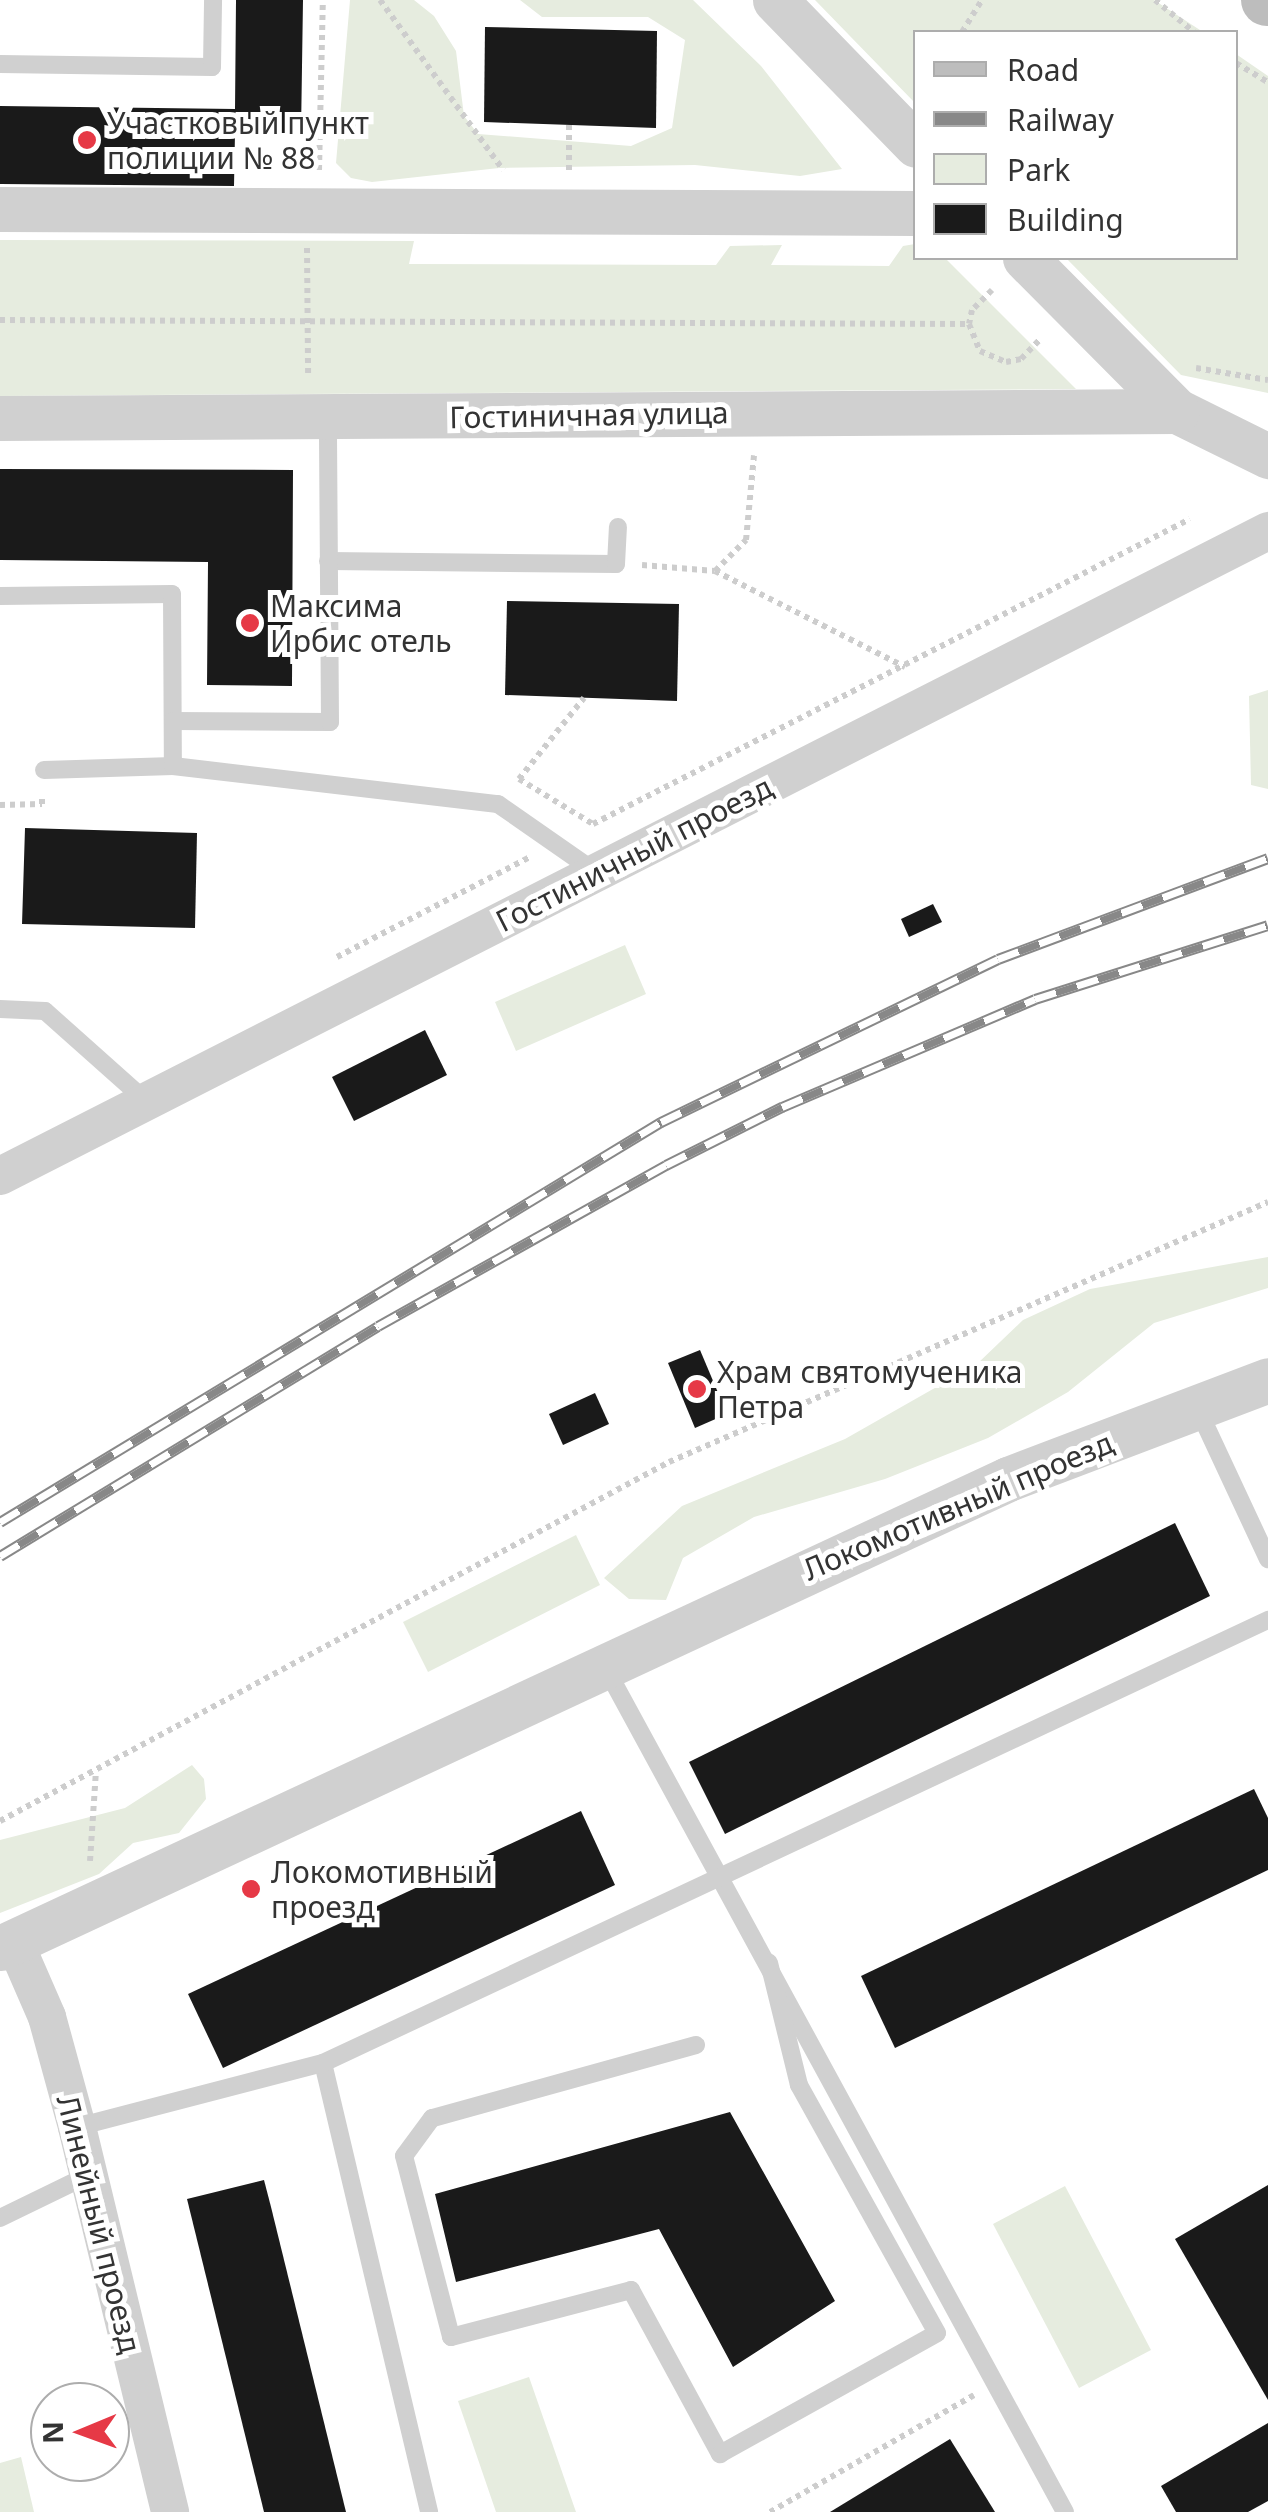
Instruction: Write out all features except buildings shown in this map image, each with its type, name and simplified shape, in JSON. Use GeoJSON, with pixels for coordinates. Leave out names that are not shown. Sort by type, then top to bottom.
{"type":"FeatureCollection","features":[{"type":"Feature","properties":{"kind":"street"},"geometry":{"type":"LineString","coordinates":[[775,0],[913,142]]}},
{"type":"Feature","properties":{"kind":"street"},"geometry":{"type":"LineString","coordinates":[[0,209],[913,213]]}},
{"type":"Feature","properties":{"kind":"street"},"geometry":{"type":"LineString","coordinates":[[1027,260],[1177,411],[1268,456]]}},
{"type":"Feature","properties":{"kind":"street","name":"Гостиничная улица"},"geometry":{"type":"LineString","coordinates":[[0,418],[318,400],[1177,411]]}},
{"type":"Feature","properties":{"kind":"street","name":"Гостиничный проезд"},"geometry":{"type":"LineString","coordinates":[[0,1176],[1268,531]]}},
{"type":"Feature","properties":{"kind":"street","name":"Локомотивный проезд"},"geometry":{"type":"LineString","coordinates":[[7,1944],[603,1663],[1008,1479],[1268,1380]]}},
{"type":"Feature","properties":{"kind":"street","name":"Линейный проезд"},"geometry":{"type":"LineString","coordinates":[[7,1944],[47,2017],[170,2512]]}},
{"type":"Feature","properties":{"kind":"lane"},"geometry":{"type":"LineString","coordinates":[[0,64],[212,66],[213,0]]}},
{"type":"Feature","properties":{"kind":"lane"},"geometry":{"type":"LineString","coordinates":[[173,721],[330,722],[328,561],[318,400]]}},
{"type":"Feature","properties":{"kind":"lane"},"geometry":{"type":"LineString","coordinates":[[328,561],[616,564],[618,526]]}},
{"type":"Feature","properties":{"kind":"lane"},"geometry":{"type":"LineString","coordinates":[[0,596],[172,594],[173,766]]}},
{"type":"Feature","properties":{"kind":"lane"},"geometry":{"type":"LineString","coordinates":[[44,770],[173,766],[498,804],[597,873]]}},
{"type":"Feature","properties":{"kind":"lane"},"geometry":{"type":"LineString","coordinates":[[0,1009],[45,1011],[145,1100]]}},
{"type":"Feature","properties":{"kind":"lane"},"geometry":{"type":"LineString","coordinates":[[1197,1407],[1268,1559]]}},
{"type":"Feature","properties":{"kind":"lane"},"geometry":{"type":"LineString","coordinates":[[77,2127],[323,2063],[1268,1620]]}},
{"type":"Feature","properties":{"kind":"lane"},"geometry":{"type":"LineString","coordinates":[[603,1663],[722,1875],[1064,2512]]}},
{"type":"Feature","properties":{"kind":"lane"},"geometry":{"type":"LineString","coordinates":[[696,2045],[432,2118],[404,2156],[451,2338],[631,2290],[720,2454],[937,2333],[799,2085],[769,1963]]}},
{"type":"Feature","properties":{"kind":"lane"},"geometry":{"type":"LineString","coordinates":[[323,2063],[429,2512]]}},
{"type":"Feature","properties":{"kind":"lane"},"geometry":{"type":"LineString","coordinates":[[0,2218],[88,2175]]}},
{"type":"Feature","properties":{"kind":"path"},"geometry":{"type":"LineString","coordinates":[[318,192],[323,0]]}},
{"type":"Feature","properties":{"kind":"path"},"geometry":{"type":"LineString","coordinates":[[380,0],[506,175]]}},
{"type":"Feature","properties":{"kind":"path"},"geometry":{"type":"LineString","coordinates":[[963,30],[982,0]]}},
{"type":"Feature","properties":{"kind":"path"},"geometry":{"type":"LineString","coordinates":[[1155,0],[1192,30]]}},
{"type":"Feature","properties":{"kind":"path"},"geometry":{"type":"LineString","coordinates":[[1238,63],[1268,82]]}},
{"type":"Feature","properties":{"kind":"path"},"geometry":{"type":"LineString","coordinates":[[569,125],[569,174]]}},
{"type":"Feature","properties":{"kind":"path"},"geometry":{"type":"LineString","coordinates":[[307,231],[308,321],[318,400]]}},
{"type":"Feature","properties":{"kind":"path"},"geometry":{"type":"LineString","coordinates":[[992,290],[980,298],[969,324],[980,351],[992,359],[1020,359],[1040,339]]}},
{"type":"Feature","properties":{"kind":"path"},"geometry":{"type":"LineString","coordinates":[[0,320],[969,324]]}},
{"type":"Feature","properties":{"kind":"path"},"geometry":{"type":"LineString","coordinates":[[1184,362],[1268,380]]}},
{"type":"Feature","properties":{"kind":"path"},"geometry":{"type":"LineString","coordinates":[[715,570],[746,540],[754,455]]}},
{"type":"Feature","properties":{"kind":"path"},"geometry":{"type":"LineString","coordinates":[[519,778],[593,824],[1190,519]]}},
{"type":"Feature","properties":{"kind":"path"},"geometry":{"type":"LineString","coordinates":[[616,564],[715,570],[904,667]]}},
{"type":"Feature","properties":{"kind":"path"},"geometry":{"type":"LineString","coordinates":[[498,804],[584,698]]}},
{"type":"Feature","properties":{"kind":"path"},"geometry":{"type":"LineString","coordinates":[[0,1821],[669,1462],[1268,1202]]}},
{"type":"Feature","properties":{"kind":"path"},"geometry":{"type":"LineString","coordinates":[[89,1882],[96,1771]]}},
{"type":"Feature","properties":{"kind":"path"},"geometry":{"type":"LineString","coordinates":[[770,2512],[992,2384]]}},
{"type":"Feature","properties":{"kind":"green space"},"geometry":{"type":"Polygon","coordinates":[[[350,0],[414,0],[434,16],[456,51],[464,116],[478,134],[631,146],[672,128],[685,40],[648,17],[542,17],[520,0],[693,0],[761,66],[842,169],[800,176],[695,165],[499,168],[372,182],[351,178],[336,163],[350,0]]]}},
{"type":"Feature","properties":{"kind":"green space"},"geometry":{"type":"Polygon","coordinates":[[[815,0],[1154,0],[1200,30],[913,30],[913,101],[815,0]]]}},
{"type":"Feature","properties":{"kind":"green space"},"geometry":{"type":"Polygon","coordinates":[[[1238,55],[1268,76],[1268,393],[1181,375],[1068,260],[1238,260],[1238,55]]]}},
{"type":"Feature","properties":{"kind":"green space"},"geometry":{"type":"Polygon","coordinates":[[[0,240],[414,241],[409,264],[716,265],[730,246],[782,245],[771,265],[889,266],[903,246],[913,244],[913,260],[947,260],[1076,389],[0,396],[0,240]]]}},
{"type":"Feature","properties":{"kind":"green space"},"geometry":{"type":"Polygon","coordinates":[[[1268,690],[1268,789],[1251,785],[1249,696],[1268,690]]]}},
{"type":"Feature","properties":{"kind":"green space"},"geometry":{"type":"Polygon","coordinates":[[[625,945],[646,994],[516,1051],[495,1002],[625,945]]]}},
{"type":"Feature","properties":{"kind":"green space"},"geometry":{"type":"Polygon","coordinates":[[[1268,1257],[1268,1288],[1154,1323],[1068,1392],[988,1438],[885,1479],[754,1517],[683,1558],[666,1600],[629,1599],[604,1578],[682,1506],[845,1439],[977,1364],[1023,1320],[1090,1289],[1268,1257]]]}},
{"type":"Feature","properties":{"kind":"green space"},"geometry":{"type":"Polygon","coordinates":[[[576,1535],[600,1585],[428,1672],[403,1622],[576,1535]]]}},
{"type":"Feature","properties":{"kind":"green space"},"geometry":{"type":"Polygon","coordinates":[[[192,1765],[204,1779],[206,1799],[179,1833],[133,1843],[99,1874],[0,1913],[0,1840],[125,1808],[192,1765]]]}},
{"type":"Feature","properties":{"kind":"green space"},"geometry":{"type":"Polygon","coordinates":[[[1065,2186],[1151,2350],[1079,2388],[993,2224],[1065,2186]]]}},
{"type":"Feature","properties":{"kind":"green space"},"geometry":{"type":"Polygon","coordinates":[[[529,2377],[576,2512],[496,2512],[458,2401],[529,2377]]]}},
{"type":"Feature","properties":{"kind":"green space"},"geometry":{"type":"Polygon","coordinates":[[[21,2457],[34,2512],[0,2512],[0,2463],[21,2457]]]}},
{"type":"Feature","properties":{"kind":"railway"},"geometry":{"type":"LineString","coordinates":[[0,1522],[661,1122],[998,959],[1268,858]]}},
{"type":"Feature","properties":{"kind":"railway"},"geometry":{"type":"LineString","coordinates":[[0,1556],[378,1326],[666,1165],[782,1107],[1035,999],[1268,925]]}},
{"type":"Feature","properties":{"kind":"place","name":"Участковый пункт полиции № 88"},"geometry":{"type":"Point","coordinates":[87,140]}},
{"type":"Feature","properties":{"kind":"place","name":"Максима Ирбис отель"},"geometry":{"type":"Point","coordinates":[250,623]}},
{"type":"Feature","properties":{"kind":"place","name":"Храм святомученика Петра"},"geometry":{"type":"Point","coordinates":[697,1389]}},
{"type":"Feature","properties":{"kind":"place","name":"Локомотивный проезд"},"geometry":{"type":"Point","coordinates":[251,1889]}}]}
